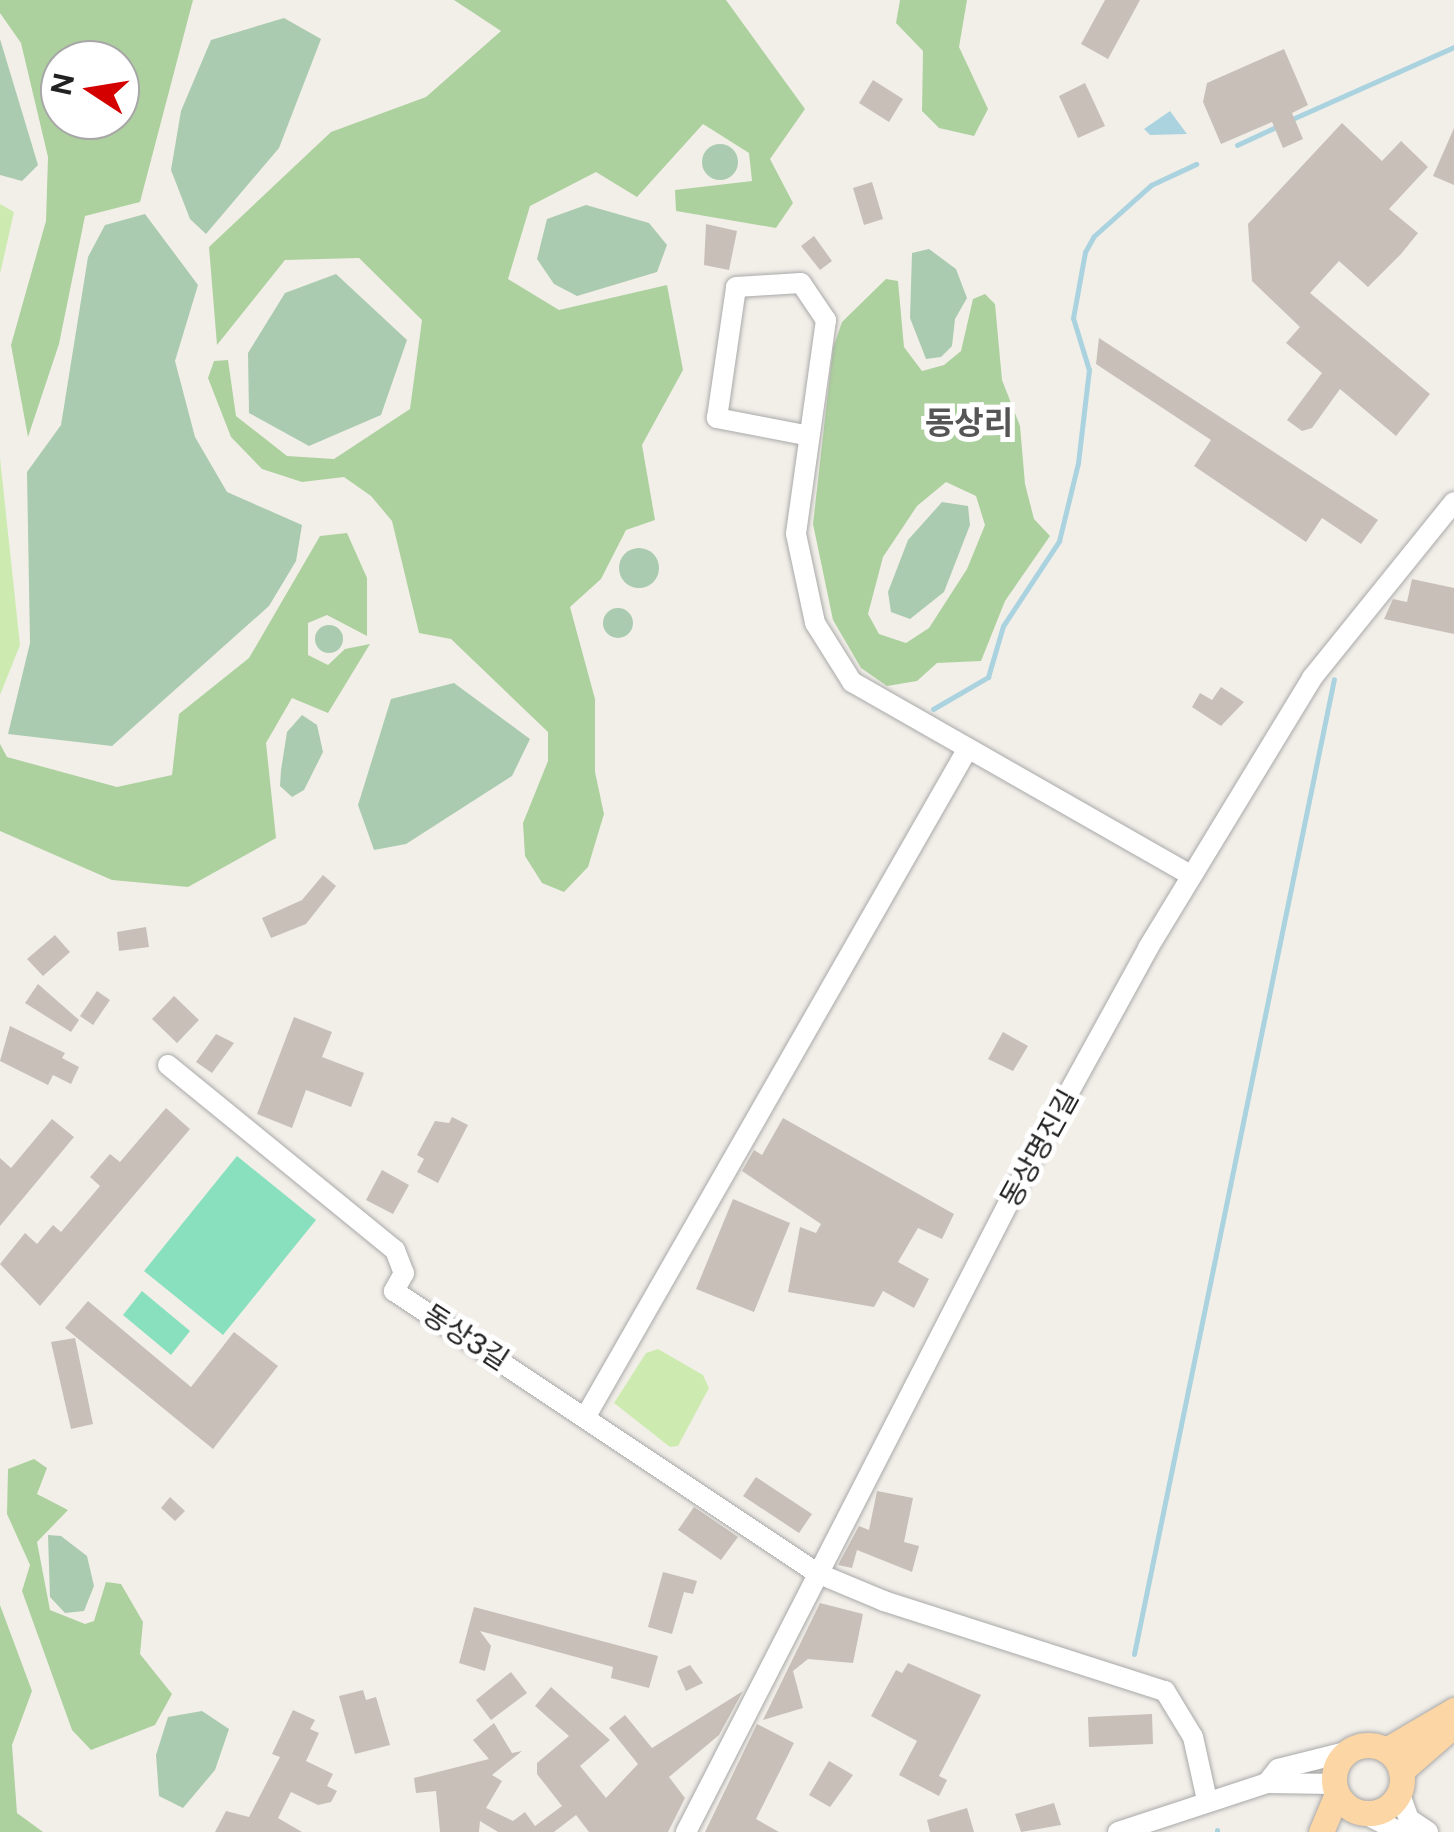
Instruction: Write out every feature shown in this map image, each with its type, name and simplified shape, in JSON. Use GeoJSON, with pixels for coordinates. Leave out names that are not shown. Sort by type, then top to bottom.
{"type":"FeatureCollection","features":[{"type":"Feature","properties":{"kind":"main road"},"geometry":{"type":"LineString","coordinates":[[1343,1832],[1363,1812],[1384,1808],[1394,1763],[1454,1710]]}},
{"type":"Feature","properties":{"kind":"main road"},"geometry":{"type":"LineString","coordinates":[[1394,1763],[1454,1725]]}},
{"type":"Feature","properties":{"kind":"main road"},"geometry":{"type":"LineString","coordinates":[[1321,1832],[1346,1752],[1367,1744],[1394,1763]]}},
{"type":"Feature","properties":{"kind":"main road"},"geometry":{"type":"LineString","coordinates":[[1336,1789],[1363,1812]]}},
{"type":"Feature","properties":{"kind":"street"},"geometry":{"type":"LineString","coordinates":[[805,435],[717,418],[736,287],[801,283],[826,320],[805,435],[796,534],[816,624],[852,682],[1192,876]]}},
{"type":"Feature","properties":{"kind":"street","name":"동상명진길"},"geometry":{"type":"LineString","coordinates":[[686,1832],[1013,1194],[1192,876],[1312,678],[1454,502]]}},
{"type":"Feature","properties":{"kind":"street"},"geometry":{"type":"LineString","coordinates":[[586,1416],[967,750]]}},
{"type":"Feature","properties":{"kind":"street","name":"동상3길"},"geometry":{"type":"LineString","coordinates":[[168,1065],[395,1250],[404,1272],[394,1291],[818,1572],[884,1601],[1165,1691],[1193,1736],[1207,1800]]}},
{"type":"Feature","properties":{"kind":"street"},"geometry":{"type":"LineString","coordinates":[[1267,1783],[1278,1768],[1346,1752]]}},
{"type":"Feature","properties":{"kind":"street"},"geometry":{"type":"LineString","coordinates":[[1394,1763],[1409,1819],[1428,1832]]}},
{"type":"Feature","properties":{"kind":"street"},"geometry":{"type":"LineString","coordinates":[[1118,1832],[1267,1783],[1336,1789]]}},
{"type":"Feature","properties":{"kind":"street"},"geometry":{"type":"LineString","coordinates":[[1363,1812],[1400,1832]]}},
{"type":"Feature","properties":{"kind":"green space"},"geometry":{"type":"Polygon","coordinates":[[[0,0],[193,0],[140,202],[85,216],[59,344],[28,437],[11,345],[46,221],[48,157],[44,140],[140,140],[140,40],[40,40],[40,123],[21,43],[0,13],[0,0]]]}},
{"type":"Feature","properties":{"kind":"green space"},"geometry":{"type":"Polygon","coordinates":[[[454,0],[726,0],[805,109],[770,159],[793,203],[776,228],[676,211],[675,190],[752,181],[749,153],[703,124],[637,197],[596,172],[530,206],[508,279],[559,310],[667,285],[683,370],[642,445],[655,520],[626,530],[601,579],[570,607],[595,699],[595,772],[604,814],[588,867],[564,892],[542,883],[525,856],[523,823],[548,761],[548,732],[451,639],[419,633],[392,521],[371,496],[344,477],[302,482],[262,469],[231,437],[208,378],[214,361],[228,360],[236,416],[287,456],[334,459],[410,409],[422,320],[359,258],[285,260],[217,345],[209,247],[331,132],[426,97],[501,31],[454,0]]]}},
{"type":"Feature","properties":{"kind":"green space"},"geometry":{"type":"Polygon","coordinates":[[[900,0],[967,0],[959,47],[988,109],[974,136],[939,128],[922,111],[923,51],[896,23],[900,0]]]}},
{"type":"Feature","properties":{"kind":"green space"},"geometry":{"type":"Polygon","coordinates":[[[284,18],[321,39],[279,148],[206,234],[190,219],[171,170],[181,111],[211,40],[284,18]]]}},
{"type":"Feature","properties":{"kind":"green space"},"geometry":{"type":"Polygon","coordinates":[[[0,39],[38,165],[22,181],[0,175],[0,39]]]}},
{"type":"Feature","properties":{"kind":"green space"},"geometry":{"type":"Polygon","coordinates":[[[720,144],[733,149],[738,162],[733,175],[720,180],[707,175],[702,162],[707,149],[720,144]]]}},
{"type":"Feature","properties":{"kind":"green space"},"geometry":{"type":"Polygon","coordinates":[[[0,204],[14,212],[0,274],[0,204]]]}},
{"type":"Feature","properties":{"kind":"green space"},"geometry":{"type":"Polygon","coordinates":[[[586,205],[649,223],[667,245],[657,272],[577,296],[554,284],[537,259],[547,219],[586,205]]]}},
{"type":"Feature","properties":{"kind":"green space"},"geometry":{"type":"Polygon","coordinates":[[[145,214],[198,285],[175,361],[195,437],[227,492],[302,525],[296,561],[269,606],[112,746],[8,734],[30,643],[27,472],[61,425],[88,257],[105,225],[145,214]]]}},
{"type":"Feature","properties":{"kind":"green space"},"geometry":{"type":"Polygon","coordinates":[[[929,249],[956,269],[967,298],[955,319],[952,346],[941,357],[926,359],[910,318],[912,253],[929,249]]]}},
{"type":"Feature","properties":{"kind":"green space"},"geometry":{"type":"Polygon","coordinates":[[[336,274],[407,340],[381,415],[309,446],[249,413],[248,353],[285,293],[336,274]]]}},
{"type":"Feature","properties":{"kind":"green space"},"geometry":{"type":"Polygon","coordinates":[[[886,279],[898,281],[904,347],[922,371],[944,365],[961,351],[973,299],[985,294],[995,304],[1002,380],[1020,426],[1025,484],[1034,519],[1050,536],[1005,601],[981,661],[937,663],[917,681],[887,686],[861,668],[833,620],[813,524],[833,348],[842,322],[886,279]],[[946,482],[917,506],[883,557],[868,614],[879,634],[906,643],[929,628],[967,569],[985,525],[976,496],[946,482]]]}},
{"type":"Feature","properties":{"kind":"green space"},"geometry":{"type":"Polygon","coordinates":[[[0,458],[20,645],[0,695],[0,458]]]}},
{"type":"Feature","properties":{"kind":"green space"},"geometry":{"type":"Polygon","coordinates":[[[942,502],[968,506],[970,525],[944,592],[910,619],[891,612],[888,592],[908,540],[942,502]]]}},
{"type":"Feature","properties":{"kind":"green space"},"geometry":{"type":"Polygon","coordinates":[[[347,533],[367,578],[367,636],[327,615],[308,623],[308,655],[328,665],[345,649],[370,644],[328,713],[292,698],[266,743],[276,838],[188,887],[112,880],[0,831],[0,744],[7,757],[117,787],[172,775],[179,714],[249,658],[320,536],[347,533]]]}},
{"type":"Feature","properties":{"kind":"green space"},"geometry":{"type":"Polygon","coordinates":[[[639,548],[653,554],[659,568],[653,582],[639,588],[625,582],[619,568],[625,554],[639,548]]]}},
{"type":"Feature","properties":{"kind":"green space"},"geometry":{"type":"Polygon","coordinates":[[[618,608],[629,612],[633,623],[629,634],[618,638],[607,634],[603,623],[607,612],[618,608]]]}},
{"type":"Feature","properties":{"kind":"green space"},"geometry":{"type":"Polygon","coordinates":[[[329,625],[339,629],[343,639],[339,649],[329,653],[319,649],[315,639],[319,629],[329,625]]]}},
{"type":"Feature","properties":{"kind":"green space"},"geometry":{"type":"Polygon","coordinates":[[[454,683],[530,739],[512,776],[406,844],[374,850],[358,805],[391,699],[454,683]]]}},
{"type":"Feature","properties":{"kind":"green space"},"geometry":{"type":"Polygon","coordinates":[[[302,715],[317,725],[323,752],[304,790],[292,797],[280,786],[281,770],[287,732],[302,715]]]}},
{"type":"Feature","properties":{"kind":"green space"},"geometry":{"type":"Polygon","coordinates":[[[237,1156],[316,1220],[223,1335],[144,1271],[237,1156]]]}},
{"type":"Feature","properties":{"kind":"green space"},"geometry":{"type":"Polygon","coordinates":[[[142,1291],[190,1331],[171,1355],[123,1315],[142,1291]]]}},
{"type":"Feature","properties":{"kind":"green space"},"geometry":{"type":"Polygon","coordinates":[[[658,1349],[703,1375],[709,1388],[678,1446],[670,1447],[614,1403],[646,1353],[658,1349]]]}},
{"type":"Feature","properties":{"kind":"green space"},"geometry":{"type":"Polygon","coordinates":[[[34,1459],[47,1468],[37,1494],[68,1510],[37,1542],[50,1610],[85,1624],[94,1621],[106,1582],[121,1584],[143,1622],[140,1654],[172,1694],[155,1725],[91,1750],[72,1730],[22,1591],[30,1565],[7,1514],[8,1469],[34,1459]]]}},
{"type":"Feature","properties":{"kind":"green space"},"geometry":{"type":"Polygon","coordinates":[[[48,1535],[61,1536],[87,1556],[94,1586],[84,1611],[65,1613],[50,1597],[48,1535]]]}},
{"type":"Feature","properties":{"kind":"green space"},"geometry":{"type":"Polygon","coordinates":[[[0,1605],[32,1691],[12,1745],[17,1813],[43,1832],[0,1832],[0,1605]]]}},
{"type":"Feature","properties":{"kind":"green space"},"geometry":{"type":"Polygon","coordinates":[[[202,1711],[229,1729],[215,1770],[183,1808],[159,1796],[156,1755],[168,1717],[202,1711]]]}},
{"type":"Feature","properties":{"kind":"water"},"geometry":{"type":"Polygon","coordinates":[[[1170,111],[1187,134],[1150,135],[1144,129],[1170,111]]]}},
{"type":"Feature","properties":{"kind":"building"},"geometry":{"type":"Polygon","coordinates":[[[1105,0],[1140,0],[1108,59],[1081,44],[1105,0]]]}},
{"type":"Feature","properties":{"kind":"building"},"geometry":{"type":"Polygon","coordinates":[[[1284,49],[1308,105],[1292,113],[1303,139],[1283,148],[1272,122],[1221,144],[1203,102],[1207,83],[1284,49]]]}},
{"type":"Feature","properties":{"kind":"building"},"geometry":{"type":"Polygon","coordinates":[[[873,80],[903,99],[889,122],[859,103],[873,80]]]}},
{"type":"Feature","properties":{"kind":"building"},"geometry":{"type":"Polygon","coordinates":[[[1085,83],[1105,126],[1078,138],[1059,96],[1085,83]]]}},
{"type":"Feature","properties":{"kind":"building"},"geometry":{"type":"Polygon","coordinates":[[[1342,123],[1382,161],[1401,141],[1428,167],[1389,209],[1418,233],[1401,254],[1368,287],[1339,261],[1310,293],[1430,394],[1396,436],[1340,389],[1312,428],[1302,431],[1287,420],[1322,373],[1286,343],[1300,327],[1252,281],[1248,224],[1342,123]]]}},
{"type":"Feature","properties":{"kind":"building"},"geometry":{"type":"Polygon","coordinates":[[[1454,128],[1454,185],[1433,176],[1454,128]]]}},
{"type":"Feature","properties":{"kind":"building"},"geometry":{"type":"Polygon","coordinates":[[[872,182],[883,219],[864,225],[853,188],[872,182]]]}},
{"type":"Feature","properties":{"kind":"building"},"geometry":{"type":"Polygon","coordinates":[[[706,224],[737,231],[729,270],[704,265],[706,224]]]}},
{"type":"Feature","properties":{"kind":"building"},"geometry":{"type":"Polygon","coordinates":[[[814,236],[832,261],[820,270],[801,246],[814,236]]]}},
{"type":"Feature","properties":{"kind":"building"},"geometry":{"type":"Polygon","coordinates":[[[1099,338],[1378,520],[1361,544],[1322,518],[1306,542],[1194,466],[1211,440],[1096,364],[1099,338]]]}},
{"type":"Feature","properties":{"kind":"building"},"geometry":{"type":"Polygon","coordinates":[[[1412,579],[1454,588],[1454,634],[1384,619],[1393,599],[1407,602],[1412,579]]]}},
{"type":"Feature","properties":{"kind":"building"},"geometry":{"type":"Polygon","coordinates":[[[1221,687],[1244,702],[1221,726],[1192,707],[1200,693],[1212,700],[1221,687]]]}},
{"type":"Feature","properties":{"kind":"building"},"geometry":{"type":"Polygon","coordinates":[[[323,875],[336,886],[306,924],[271,938],[262,918],[302,900],[323,875]]]}},
{"type":"Feature","properties":{"kind":"building"},"geometry":{"type":"Polygon","coordinates":[[[146,927],[149,947],[119,951],[117,932],[146,927]]]}},
{"type":"Feature","properties":{"kind":"building"},"geometry":{"type":"Polygon","coordinates":[[[55,935],[70,952],[43,976],[27,959],[55,935]]]}},
{"type":"Feature","properties":{"kind":"building"},"geometry":{"type":"Polygon","coordinates":[[[38,984],[79,1020],[71,1032],[25,1003],[38,984]]]}},
{"type":"Feature","properties":{"kind":"building"},"geometry":{"type":"Polygon","coordinates":[[[97,991],[110,1000],[93,1025],[80,1016],[97,991]]]}},
{"type":"Feature","properties":{"kind":"building"},"geometry":{"type":"Polygon","coordinates":[[[174,996],[199,1020],[177,1043],[152,1019],[174,996]]]}},
{"type":"Feature","properties":{"kind":"building"},"geometry":{"type":"Polygon","coordinates":[[[294,1017],[332,1032],[322,1057],[364,1073],[351,1107],[306,1090],[292,1128],[257,1114],[294,1017]]]}},
{"type":"Feature","properties":{"kind":"building"},"geometry":{"type":"Polygon","coordinates":[[[10,1026],[65,1053],[62,1058],[79,1067],[71,1084],[53,1075],[48,1085],[0,1061],[10,1026]]]}},
{"type":"Feature","properties":{"kind":"building"},"geometry":{"type":"Polygon","coordinates":[[[1003,1032],[1028,1046],[1013,1071],[988,1059],[1003,1032]]]}},
{"type":"Feature","properties":{"kind":"building"},"geometry":{"type":"Polygon","coordinates":[[[216,1034],[234,1043],[212,1073],[196,1062],[216,1034]]]}},
{"type":"Feature","properties":{"kind":"building"},"geometry":{"type":"Polygon","coordinates":[[[166,1108],[190,1129],[40,1306],[0,1264],[25,1233],[37,1244],[53,1225],[61,1232],[100,1186],[90,1177],[110,1154],[120,1162],[166,1108]]]}},
{"type":"Feature","properties":{"kind":"building"},"geometry":{"type":"Polygon","coordinates":[[[452,1117],[468,1125],[438,1183],[417,1172],[424,1159],[417,1155],[435,1121],[449,1123],[452,1117]]]}},
{"type":"Feature","properties":{"kind":"building"},"geometry":{"type":"Polygon","coordinates":[[[783,1118],[954,1214],[942,1239],[918,1228],[898,1262],[929,1279],[914,1308],[883,1291],[874,1307],[788,1292],[800,1227],[816,1233],[821,1224],[742,1171],[754,1150],[762,1155],[783,1118]]]}},
{"type":"Feature","properties":{"kind":"building"},"geometry":{"type":"Polygon","coordinates":[[[52,1119],[74,1137],[0,1226],[0,1158],[11,1168],[52,1119]]]}},
{"type":"Feature","properties":{"kind":"building"},"geometry":{"type":"Polygon","coordinates":[[[382,1170],[409,1185],[393,1214],[366,1200],[382,1170]]]}},
{"type":"Feature","properties":{"kind":"building"},"geometry":{"type":"Polygon","coordinates":[[[733,1199],[790,1223],[754,1312],[696,1289],[733,1199]]]}},
{"type":"Feature","properties":{"kind":"building"},"geometry":{"type":"Polygon","coordinates":[[[88,1301],[191,1387],[234,1332],[278,1366],[213,1449],[65,1328],[88,1301]]]}},
{"type":"Feature","properties":{"kind":"building"},"geometry":{"type":"Polygon","coordinates":[[[75,1338],[93,1424],[71,1429],[51,1342],[75,1338]]]}},
{"type":"Feature","properties":{"kind":"building"},"geometry":{"type":"Polygon","coordinates":[[[756,1477],[812,1514],[799,1533],[743,1496],[756,1477]]]}},
{"type":"Feature","properties":{"kind":"building"},"geometry":{"type":"Polygon","coordinates":[[[877,1491],[913,1498],[904,1542],[919,1546],[912,1572],[857,1550],[852,1568],[838,1565],[859,1526],[869,1530],[877,1491]]]}},
{"type":"Feature","properties":{"kind":"building"},"geometry":{"type":"Polygon","coordinates":[[[170,1497],[185,1511],[175,1521],[161,1508],[170,1497]]]}},
{"type":"Feature","properties":{"kind":"building"},"geometry":{"type":"Polygon","coordinates":[[[694,1507],[738,1537],[721,1560],[678,1530],[694,1507]]]}},
{"type":"Feature","properties":{"kind":"building"},"geometry":{"type":"Polygon","coordinates":[[[663,1572],[697,1581],[693,1594],[684,1592],[672,1634],[648,1627],[663,1572]]]}},
{"type":"Feature","properties":{"kind":"building"},"geometry":{"type":"Polygon","coordinates":[[[820,1603],[863,1614],[853,1663],[808,1659],[793,1671],[803,1708],[763,1720],[820,1603]]]}},
{"type":"Feature","properties":{"kind":"building"},"geometry":{"type":"Polygon","coordinates":[[[474,1607],[658,1656],[649,1688],[611,1678],[613,1667],[480,1631],[491,1646],[485,1671],[459,1663],[474,1607]]]}},
{"type":"Feature","properties":{"kind":"building"},"geometry":{"type":"Polygon","coordinates":[[[908,1663],[981,1695],[939,1776],[947,1780],[939,1796],[899,1775],[917,1741],[871,1716],[896,1670],[902,1673],[908,1663]]]}},
{"type":"Feature","properties":{"kind":"building"},"geometry":{"type":"Polygon","coordinates":[[[690,1665],[703,1683],[686,1691],[677,1671],[690,1665]]]}},
{"type":"Feature","properties":{"kind":"building"},"geometry":{"type":"Polygon","coordinates":[[[511,1672],[527,1693],[491,1720],[476,1700],[511,1672]]]}},
{"type":"Feature","properties":{"kind":"building"},"geometry":{"type":"Polygon","coordinates":[[[551,1687],[610,1740],[580,1766],[606,1798],[638,1764],[609,1728],[625,1715],[652,1748],[743,1691],[719,1735],[669,1777],[685,1798],[668,1832],[589,1832],[576,1815],[554,1832],[498,1832],[480,1821],[479,1832],[440,1832],[436,1791],[416,1793],[414,1778],[489,1759],[473,1740],[494,1723],[512,1753],[522,1751],[492,1775],[502,1781],[486,1808],[513,1821],[525,1812],[535,1826],[562,1806],[537,1774],[537,1763],[569,1736],[535,1706],[551,1687]]]}},
{"type":"Feature","properties":{"kind":"building"},"geometry":{"type":"Polygon","coordinates":[[[363,1690],[366,1700],[376,1697],[390,1745],[355,1754],[339,1696],[363,1690]]]}},
{"type":"Feature","properties":{"kind":"building"},"geometry":{"type":"Polygon","coordinates":[[[293,1710],[315,1720],[310,1729],[319,1733],[306,1761],[333,1774],[327,1786],[337,1791],[331,1802],[318,1805],[291,1792],[278,1818],[302,1832],[215,1832],[226,1811],[249,1817],[280,1757],[272,1754],[293,1710]]]}},
{"type":"Feature","properties":{"kind":"building"},"geometry":{"type":"Polygon","coordinates":[[[1152,1714],[1153,1744],[1089,1747],[1088,1717],[1152,1714]]]}},
{"type":"Feature","properties":{"kind":"building"},"geometry":{"type":"Polygon","coordinates":[[[757,1724],[794,1743],[756,1819],[779,1832],[705,1832],[757,1724]]]}},
{"type":"Feature","properties":{"kind":"building"},"geometry":{"type":"Polygon","coordinates":[[[829,1761],[853,1775],[830,1807],[809,1795],[829,1761]]]}},
{"type":"Feature","properties":{"kind":"building"},"geometry":{"type":"Polygon","coordinates":[[[1054,1803],[1061,1825],[1021,1832],[1015,1814],[1054,1803]]]}},
{"type":"Feature","properties":{"kind":"building"},"geometry":{"type":"Polygon","coordinates":[[[967,1808],[974,1832],[930,1832],[927,1820],[967,1808]]]}},
{"type":"Feature","properties":{"kind":"waterway"},"geometry":{"type":"LineString","coordinates":[[1290,120],[1454,47]]}},
{"type":"Feature","properties":{"kind":"waterway"},"geometry":{"type":"LineString","coordinates":[[1237,145],[1280,125]]}},
{"type":"Feature","properties":{"kind":"waterway"},"geometry":{"type":"LineString","coordinates":[[933,709],[988,677],[1003,626],[1059,541],[1078,463],[1089,370],[1073,318],[1085,252],[1094,236],[1151,185],[1196,164]]}},
{"type":"Feature","properties":{"kind":"waterway"},"geometry":{"type":"LineString","coordinates":[[1134,1654],[1334,679]]}},
{"type":"Feature","properties":{"kind":"district","name":"동상리"},"geometry":{"type":"Point","coordinates":[969,423]}}]}
